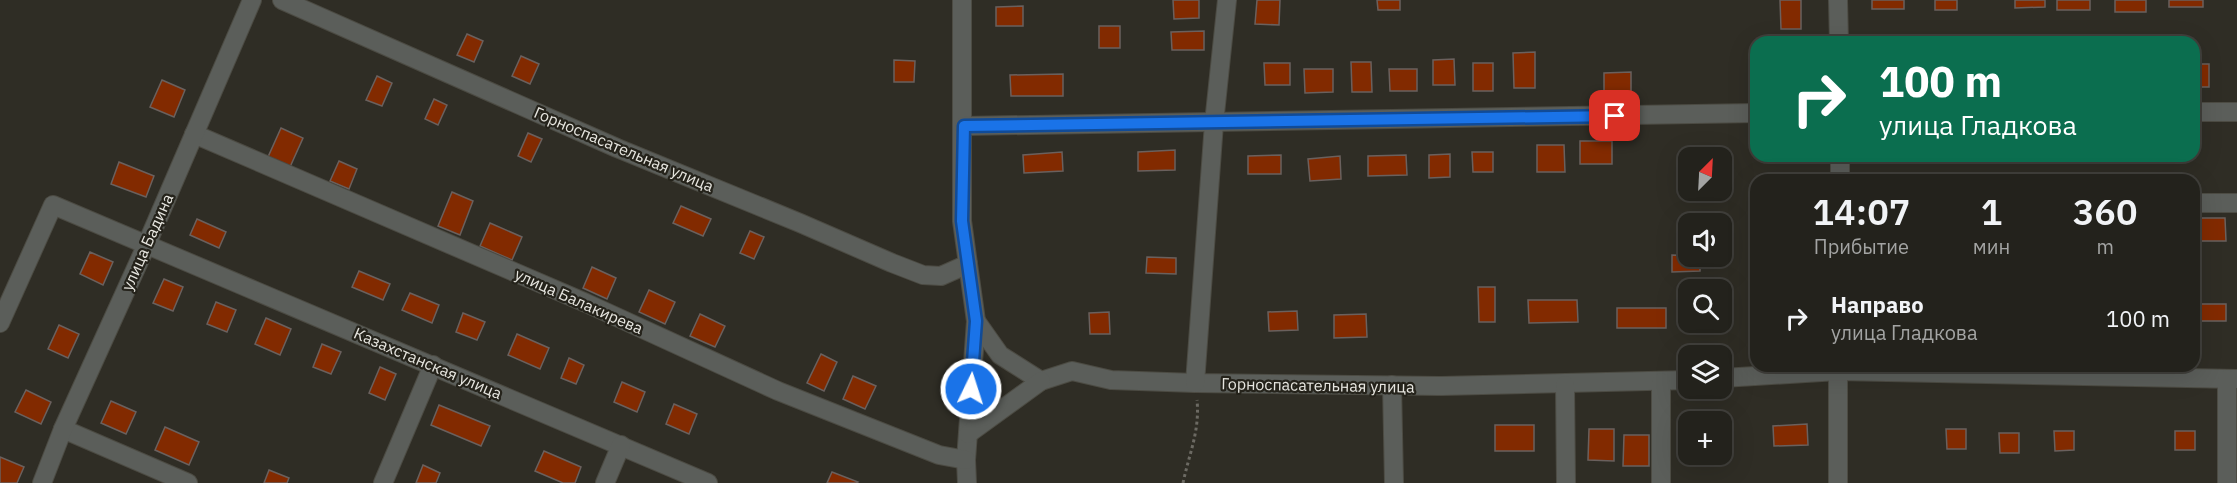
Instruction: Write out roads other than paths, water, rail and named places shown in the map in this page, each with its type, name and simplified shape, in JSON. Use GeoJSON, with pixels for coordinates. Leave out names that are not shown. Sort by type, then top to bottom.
{"type":"FeatureCollection","features":[{"type":"Feature","properties":{"kind":"street","name":"улица Бадина"},"geometry":{"type":"LineString","coordinates":[[42,483],[63,429],[146,246],[252,0]]}},
{"type":"Feature","properties":{"kind":"street","name":"Горноспасательная улица"},"geometry":{"type":"LineString","coordinates":[[282,0],[617,148],[800,222],[892,263],[923,274],[942,276],[968,264]]}},
{"type":"Feature","properties":{"kind":"street"},"geometry":{"type":"LineString","coordinates":[[962,0],[964,126],[962,221],[976,321],[966,460],[968,483]]}},
{"type":"Feature","properties":{"kind":"street"},"geometry":{"type":"LineString","coordinates":[[1195,384],[1214,123],[1227,0]]}},
{"type":"Feature","properties":{"kind":"street"},"geometry":{"type":"LineString","coordinates":[[1838,0],[1839,36]]}},
{"type":"Feature","properties":{"kind":"street"},"geometry":{"type":"LineString","coordinates":[[2200,112],[2237,112]]}},
{"type":"Feature","properties":{"kind":"street"},"geometry":{"type":"LineString","coordinates":[[964,126],[1750,113]]}},
{"type":"Feature","properties":{"kind":"street","name":"улица Балакирева"},"geometry":{"type":"LineString","coordinates":[[194,134],[586,303],[778,391],[939,455],[966,460]]}},
{"type":"Feature","properties":{"kind":"street"},"geometry":{"type":"LineString","coordinates":[[2200,203],[2237,203]]}},
{"type":"Feature","properties":{"kind":"street","name":"Казахстанская улица"},"geometry":{"type":"LineString","coordinates":[[0,323],[53,205],[708,483]]}},
{"type":"Feature","properties":{"kind":"street"},"geometry":{"type":"LineString","coordinates":[[976,321],[1000,355],[1041,381]]}},
{"type":"Feature","properties":{"kind":"street"},"geometry":{"type":"LineString","coordinates":[[382,483],[433,365]]}},
{"type":"Feature","properties":{"kind":"street","name":"Горноспасательная улица"},"geometry":{"type":"LineString","coordinates":[[968,434],[1041,381],[1072,371],[1111,380],[1195,384],[1565,384],[1678,381]]}},
{"type":"Feature","properties":{"kind":"street"},"geometry":{"type":"LineString","coordinates":[[1732,377],[1792,372]]}},
{"type":"Feature","properties":{"kind":"street"},"geometry":{"type":"LineString","coordinates":[[1838,372],[1838,483]]}},
{"type":"Feature","properties":{"kind":"street"},"geometry":{"type":"LineString","coordinates":[[1981,372],[2232,379],[2227,483]]}},
{"type":"Feature","properties":{"kind":"street"},"geometry":{"type":"LineString","coordinates":[[1661,382],[1661,483]]}},
{"type":"Feature","properties":{"kind":"street"},"geometry":{"type":"LineString","coordinates":[[1565,384],[1566,483]]}},
{"type":"Feature","properties":{"kind":"street"},"geometry":{"type":"LineString","coordinates":[[1392,385],[1394,483]]}},
{"type":"Feature","properties":{"kind":"street"},"geometry":{"type":"LineString","coordinates":[[63,429],[160,478],[188,483]]}},
{"type":"Feature","properties":{"kind":"street"},"geometry":{"type":"LineString","coordinates":[[605,483],[621,445]]}}]}
